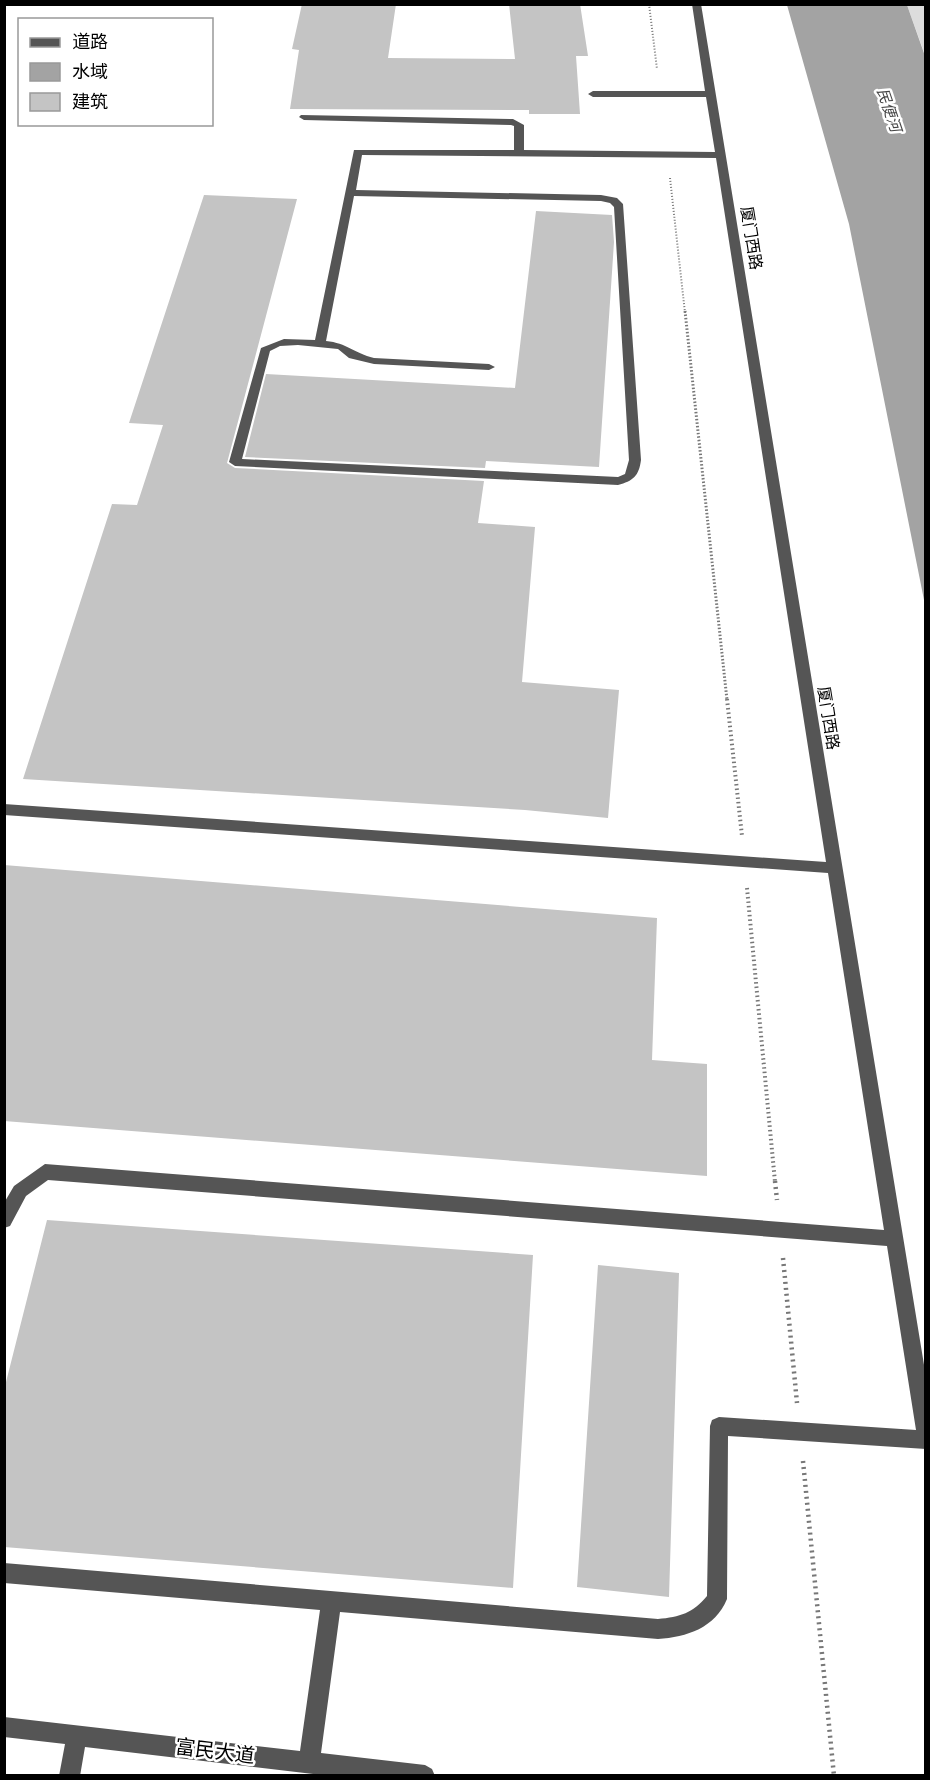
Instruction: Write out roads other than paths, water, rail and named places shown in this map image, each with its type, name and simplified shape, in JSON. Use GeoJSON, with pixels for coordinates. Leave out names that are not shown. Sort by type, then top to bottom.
{"type":"FeatureCollection","features":[{"type":"Feature","properties":{"kind":"street","name":"厦门西路"},"geometry":{"type":"LineString","coordinates":[[696,4],[926,1439]]}},
{"type":"Feature","properties":{"kind":"street"},"geometry":{"type":"LineString","coordinates":[[593,94],[711,94]]}},
{"type":"Feature","properties":{"kind":"street"},"geometry":{"type":"LineString","coordinates":[[304,117],[513,123],[519,125],[519,154]]}},
{"type":"Feature","properties":{"kind":"street"},"geometry":{"type":"LineString","coordinates":[[320,344],[358,152],[720,155]]}},
{"type":"Feature","properties":{"kind":"street"},"geometry":{"type":"LineString","coordinates":[[351,193],[613,200],[620,206],[634,473],[629,479],[618,481],[235,462],[265,350],[270,344],[280,342],[341,346],[353,356],[368,360],[489,366]]}},
{"type":"Feature","properties":{"kind":"street"},"geometry":{"type":"LineString","coordinates":[[4,809],[834,868]]}},
{"type":"Feature","properties":{"kind":"street"},"geometry":{"type":"LineString","coordinates":[[4,1220],[20,1191],[45,1172],[894,1239]]}},
{"type":"Feature","properties":{"kind":"street"},"geometry":{"type":"LineString","coordinates":[[4,1573],[658,1629],[684,1628],[704,1616],[717,1599],[719,1426],[926,1439]]}},
{"type":"Feature","properties":{"kind":"street"},"geometry":{"type":"LineString","coordinates":[[309,1762],[331,1601]]}},
{"type":"Feature","properties":{"kind":"street","name":"富民大道"},"geometry":{"type":"LineString","coordinates":[[4,1727],[425,1776]]}},
{"type":"Feature","properties":{"kind":"street"},"geometry":{"type":"LineString","coordinates":[[69,1776],[77,1736]]}},
{"type":"Feature","properties":{"kind":"water","name":"民便河"},"geometry":{"type":"Polygon","coordinates":[[[787,5],[907,5],[925,56],[925,605],[849,224],[787,5]]]}}]}
